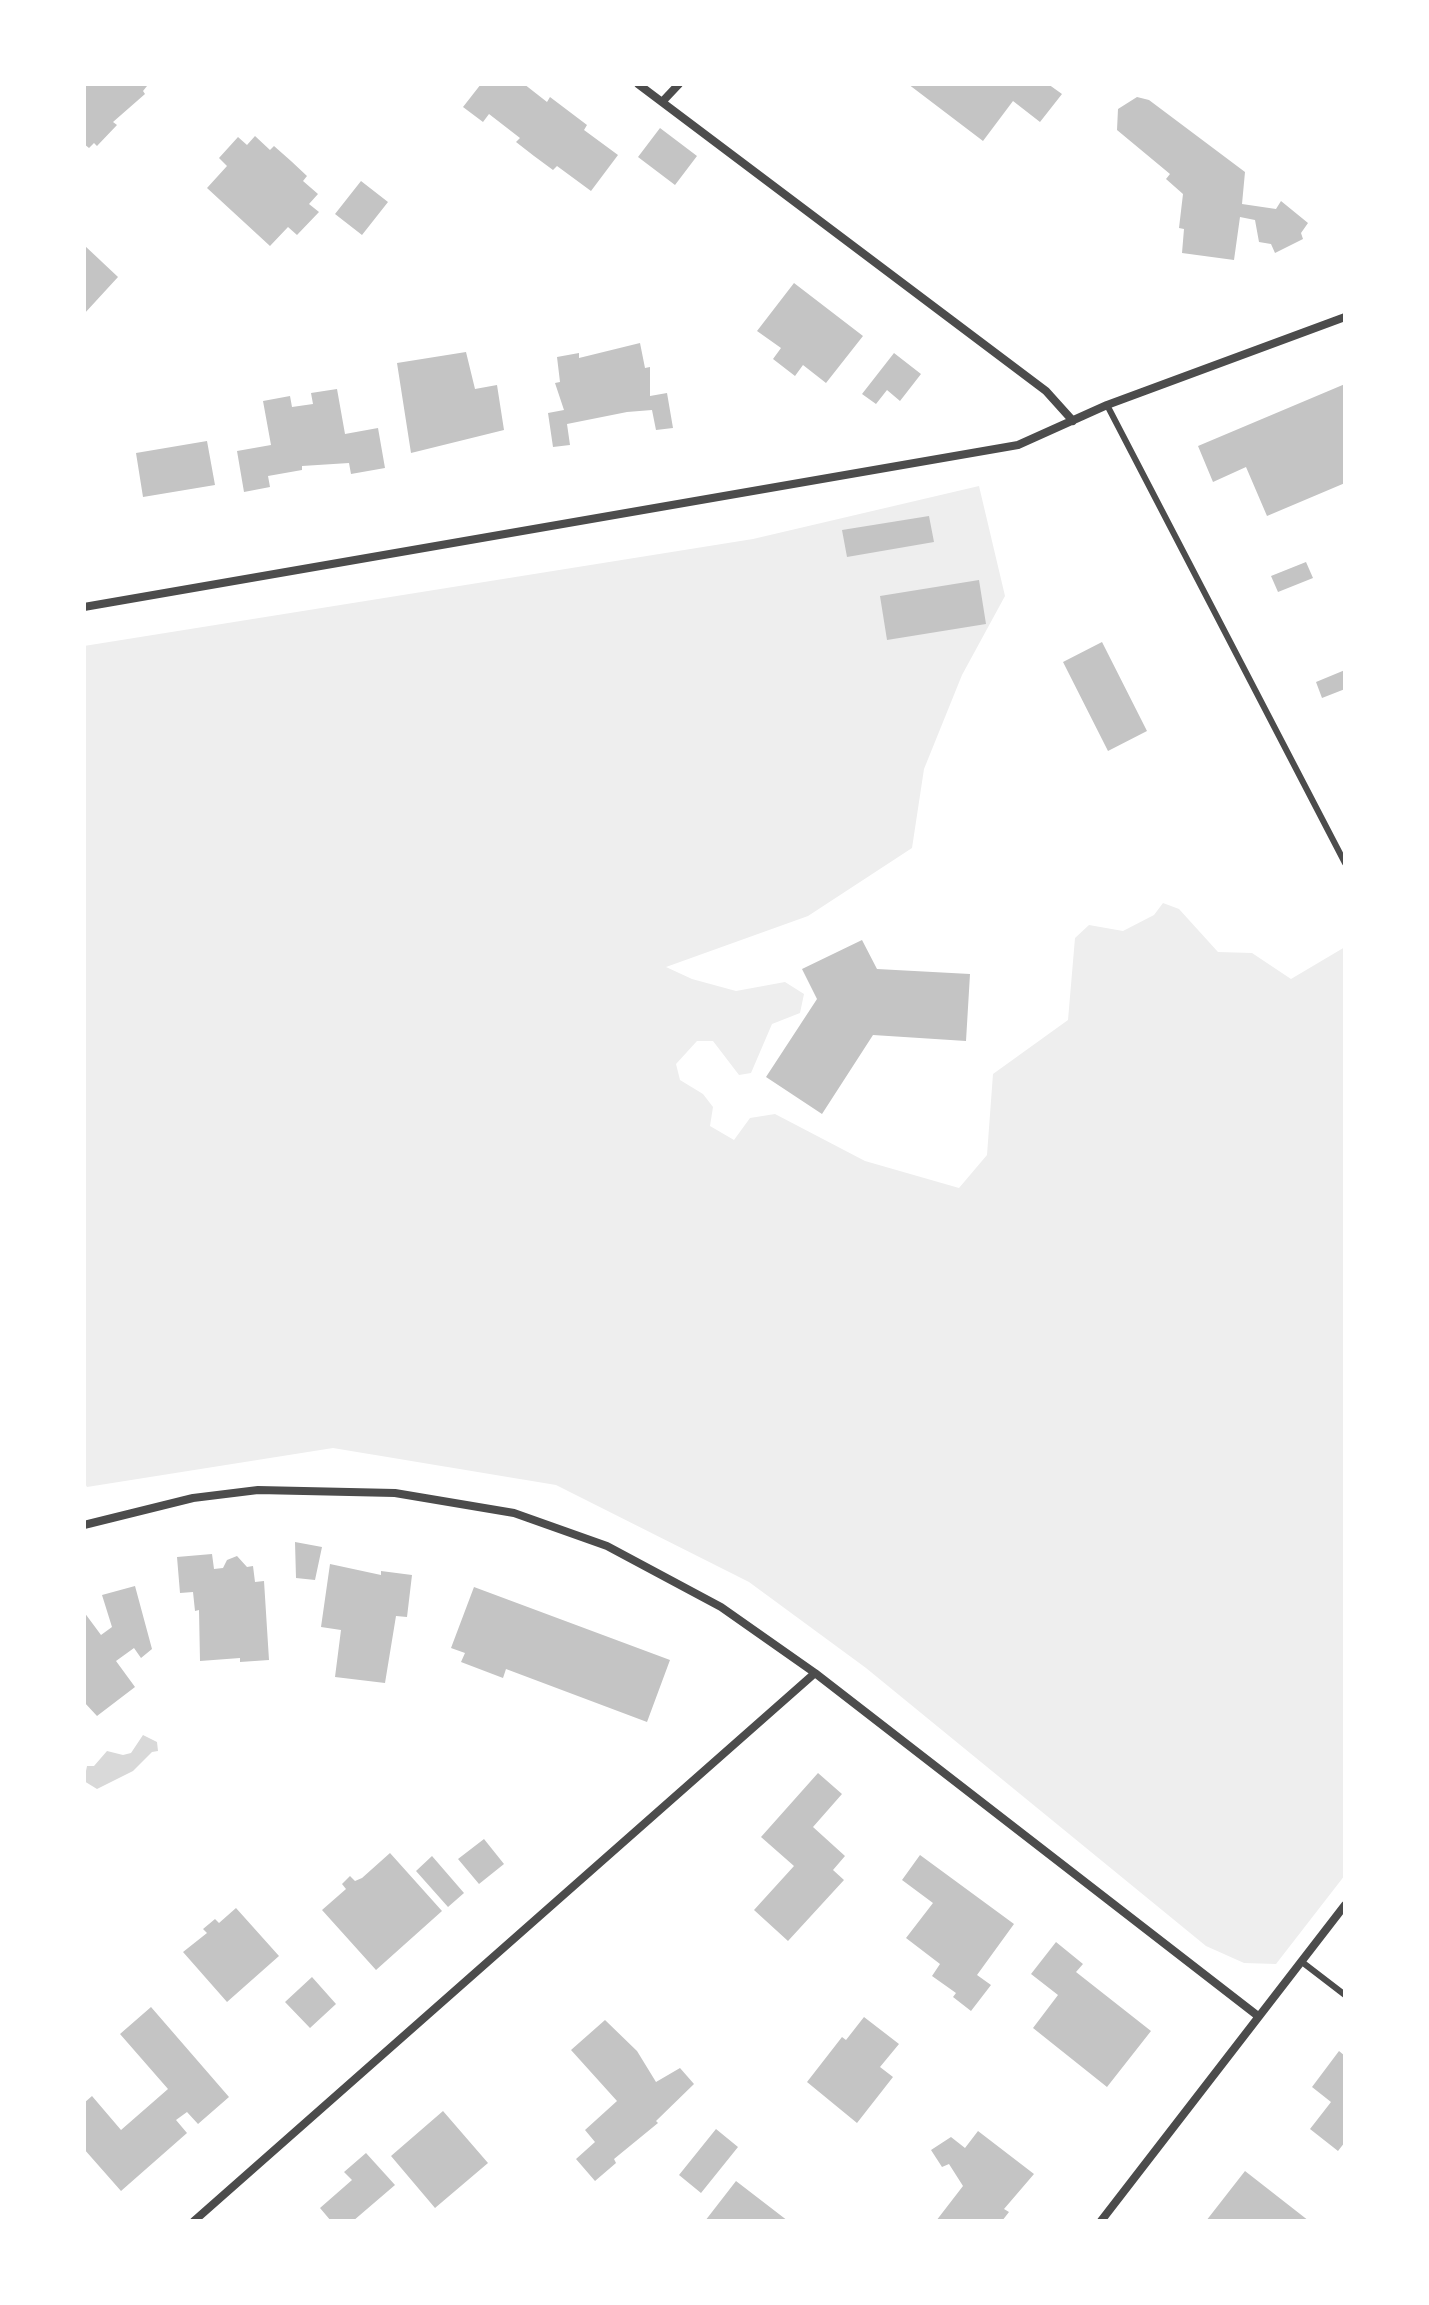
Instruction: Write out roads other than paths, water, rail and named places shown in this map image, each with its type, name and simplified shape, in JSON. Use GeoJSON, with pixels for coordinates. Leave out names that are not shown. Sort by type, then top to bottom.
{"type":"FeatureCollection","features":[{"type":"Feature","properties":{"kind":"street"},"geometry":{"type":"LineString","coordinates":[[638,84],[1046,391],[1073,421]]}},
{"type":"Feature","properties":{"kind":"street"},"geometry":{"type":"LineString","coordinates":[[662,102],[679,84]]}},
{"type":"Feature","properties":{"kind":"street"},"geometry":{"type":"LineString","coordinates":[[84,607],[1018,445],[1107,405],[1345,317]]}},
{"type":"Feature","properties":{"kind":"street"},"geometry":{"type":"LineString","coordinates":[[84,1525],[193,1498],[258,1490],[395,1493],[514,1513],[620,1553],[721,1607],[815,1673],[1258,2016]]}},
{"type":"Feature","properties":{"kind":"street"},"geometry":{"type":"LineString","coordinates":[[194,2221],[815,1673]]}},
{"type":"Feature","properties":{"kind":"street"},"geometry":{"type":"LineString","coordinates":[[1101,2221],[1345,1905]]}},
{"type":"Feature","properties":{"kind":"lane"},"geometry":{"type":"LineString","coordinates":[[1107,405],[1345,863]]}},
{"type":"Feature","properties":{"kind":"lane"},"geometry":{"type":"LineString","coordinates":[[1302,1962],[1345,1995]]}}]}
